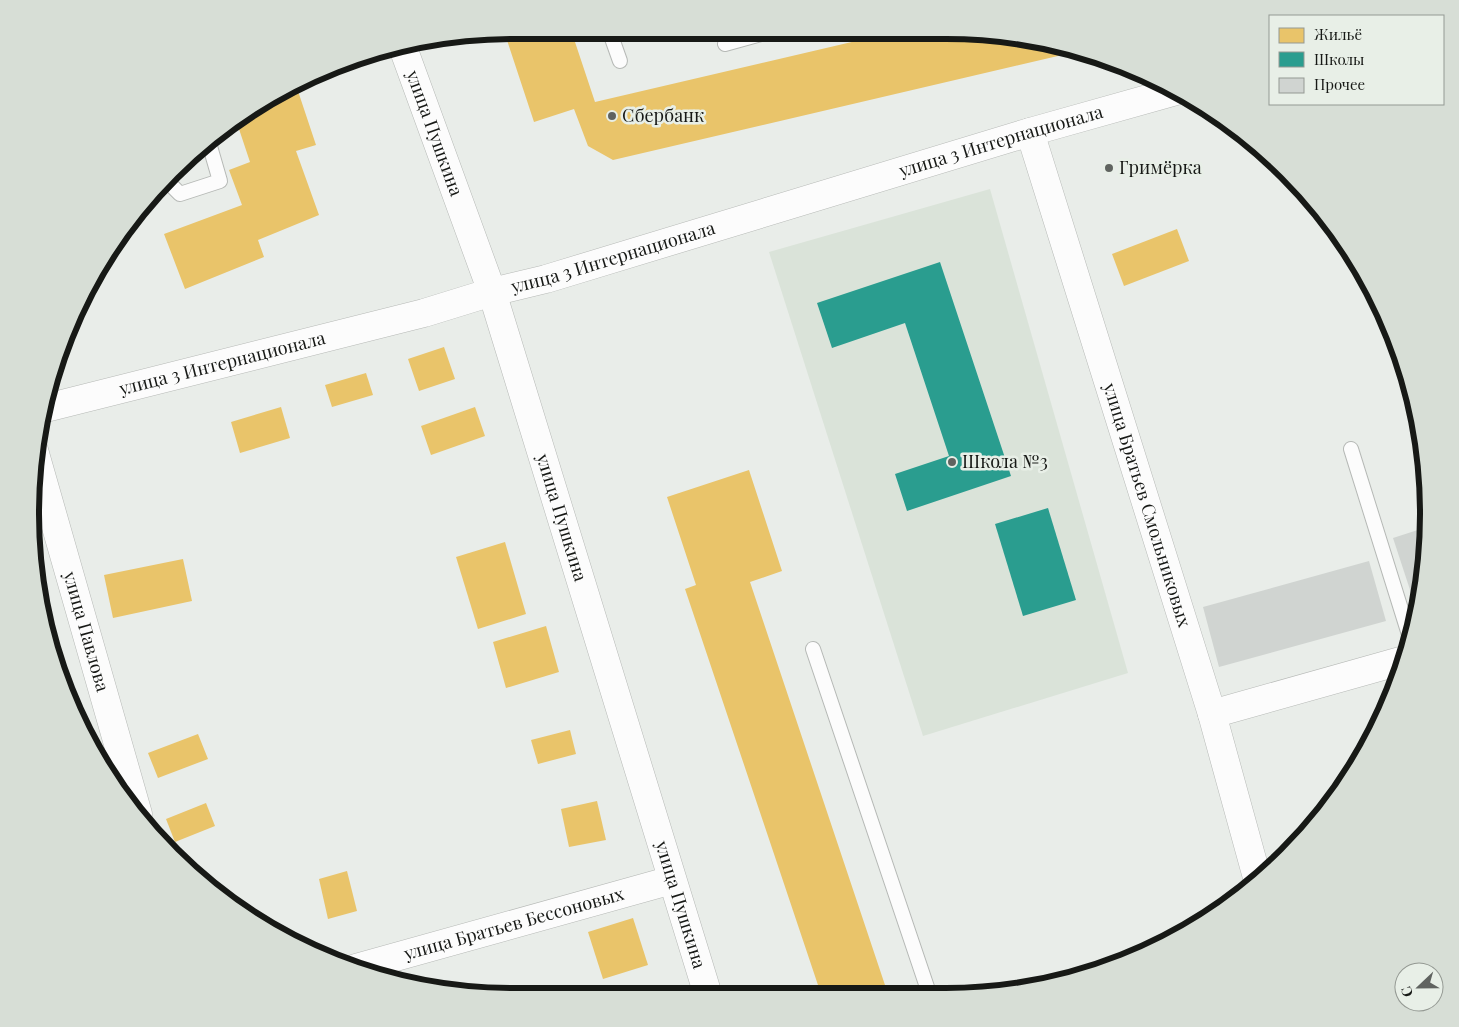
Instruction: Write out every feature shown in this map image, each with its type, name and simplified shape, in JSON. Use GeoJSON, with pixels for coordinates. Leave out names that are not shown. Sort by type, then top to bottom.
{"type":"FeatureCollection","features":[{"type":"Feature","properties":{"kind":"street","name":"улица Пушкина"},"geometry":{"type":"LineString","coordinates":[[404,52],[492,292],[706,988]]}},
{"type":"Feature","properties":{"kind":"street","name":"улица 3 Интернационала"},"geometry":{"type":"LineString","coordinates":[[51,407],[424,313],[492,292],[546,279],[1030,132],[1166,94]]}},
{"type":"Feature","properties":{"kind":"street","name":"улица Братьев Смольниковых"},"geometry":{"type":"LineString","coordinates":[[1030,132],[1212,714],[1256,873]]}},
{"type":"Feature","properties":{"kind":"street","name":"улица Павлова"},"geometry":{"type":"LineString","coordinates":[[41,474],[133,798]]}},
{"type":"Feature","properties":{"kind":"street"},"geometry":{"type":"LineString","coordinates":[[1212,714],[1396,662]]}},
{"type":"Feature","properties":{"kind":"street","name":"улица Братьев Бессоновых"},"geometry":{"type":"LineString","coordinates":[[367,965],[672,880]]}},
{"type":"Feature","properties":{"kind":"lane"},"geometry":{"type":"LineString","coordinates":[[612,39],[620,61]]}},
{"type":"Feature","properties":{"kind":"lane"},"geometry":{"type":"LineString","coordinates":[[725,44],[743,39]]}},
{"type":"Feature","properties":{"kind":"lane"},"geometry":{"type":"LineString","coordinates":[[171,185],[180,194],[220,182],[210,149]]}},
{"type":"Feature","properties":{"kind":"lane"},"geometry":{"type":"LineString","coordinates":[[1351,449],[1407,624]]}},
{"type":"Feature","properties":{"kind":"lane"},"geometry":{"type":"LineString","coordinates":[[813,649],[927,988]]}},
{"type":"Feature","properties":{"kind":"shaded area","name":"Школа №3"},"geometry":{"type":"Polygon","coordinates":[[[990,189],[1128,673],[923,736],[769,252],[990,189]]]}},
{"type":"Feature","properties":{"kind":"building: Жильё"},"geometry":{"type":"Polygon","coordinates":[[[507,39],[574,39],[595,102],[864,39],[977,40],[1038,48],[1065,54],[613,160],[588,146],[574,109],[534,122],[507,39]]]}},
{"type":"Feature","properties":{"kind":"building: Жильё"},"geometry":{"type":"Polygon","coordinates":[[[298,91],[316,145],[296,151],[319,215],[258,240],[264,257],[185,289],[164,234],[242,205],[229,170],[250,162],[238,127],[276,102],[298,91]]]}},
{"type":"Feature","properties":{"kind":"building: Жильё"},"geometry":{"type":"Polygon","coordinates":[[[1177,229],[1189,261],[1124,286],[1112,254],[1177,229]]]}},
{"type":"Feature","properties":{"kind":"building: Жильё"},"geometry":{"type":"Polygon","coordinates":[[[444,347],[455,379],[419,391],[408,359],[444,347]]]}},
{"type":"Feature","properties":{"kind":"building: Жильё"},"geometry":{"type":"Polygon","coordinates":[[[366,373],[373,395],[332,407],[325,385],[366,373]]]}},
{"type":"Feature","properties":{"kind":"building: Жильё"},"geometry":{"type":"Polygon","coordinates":[[[281,407],[290,438],[240,453],[231,422],[281,407]]]}},
{"type":"Feature","properties":{"kind":"building: Жильё"},"geometry":{"type":"Polygon","coordinates":[[[475,407],[485,436],[431,455],[421,426],[475,407]]]}},
{"type":"Feature","properties":{"kind":"building: Жильё"},"geometry":{"type":"Polygon","coordinates":[[[749,470],[782,571],[750,582],[886,988],[819,988],[685,589],[696,585],[667,497],[749,470]]]}},
{"type":"Feature","properties":{"kind":"building: Жильё"},"geometry":{"type":"Polygon","coordinates":[[[505,542],[526,614],[478,629],[456,557],[505,542]]]}},
{"type":"Feature","properties":{"kind":"building: Жильё"},"geometry":{"type":"Polygon","coordinates":[[[183,559],[192,601],[113,618],[104,575],[183,559]]]}},
{"type":"Feature","properties":{"kind":"building: Жильё"},"geometry":{"type":"Polygon","coordinates":[[[546,626],[559,672],[506,688],[493,642],[546,626]]]}},
{"type":"Feature","properties":{"kind":"building: Жильё"},"geometry":{"type":"Polygon","coordinates":[[[570,730],[576,754],[538,764],[531,740],[570,730]]]}},
{"type":"Feature","properties":{"kind":"building: Жильё"},"geometry":{"type":"Polygon","coordinates":[[[198,734],[208,759],[158,778],[148,753],[198,734]]]}},
{"type":"Feature","properties":{"kind":"building: Жильё"},"geometry":{"type":"Polygon","coordinates":[[[597,801],[606,840],[569,847],[561,809],[597,801]]]}},
{"type":"Feature","properties":{"kind":"building: Жильё"},"geometry":{"type":"Polygon","coordinates":[[[206,803],[215,826],[175,842],[166,819],[206,803]]]}},
{"type":"Feature","properties":{"kind":"building: Жильё"},"geometry":{"type":"Polygon","coordinates":[[[347,871],[357,911],[328,919],[319,879],[347,871]]]}},
{"type":"Feature","properties":{"kind":"building: Жильё"},"geometry":{"type":"Polygon","coordinates":[[[633,918],[648,965],[603,979],[588,932],[633,918]]]}},
{"type":"Feature","properties":{"kind":"building: Школы"},"geometry":{"type":"Polygon","coordinates":[[[940,262],[1011,476],[907,511],[895,474],[949,456],[905,323],[832,348],[817,303],[940,262]]]}},
{"type":"Feature","properties":{"kind":"building: Школы"},"geometry":{"type":"Polygon","coordinates":[[[1048,508],[1076,600],[1023,616],[995,524],[1048,508]]]}},
{"type":"Feature","properties":{"kind":"building: Прочее"},"geometry":{"type":"Polygon","coordinates":[[[1420,529],[1412,597],[1393,538],[1420,529]]]}},
{"type":"Feature","properties":{"kind":"building: Прочее"},"geometry":{"type":"Polygon","coordinates":[[[1369,561],[1386,621],[1219,667],[1203,607],[1369,561]]]}},
{"type":"Feature","properties":{"kind":"place","name":"Сбербанк"},"geometry":{"type":"Point","coordinates":[612,116]}},
{"type":"Feature","properties":{"kind":"place","name":"Гримёрка"},"geometry":{"type":"Point","coordinates":[1109,168]}},
{"type":"Feature","properties":{"kind":"place","name":"Школа №3"},"geometry":{"type":"Point","coordinates":[952,462]}}]}
